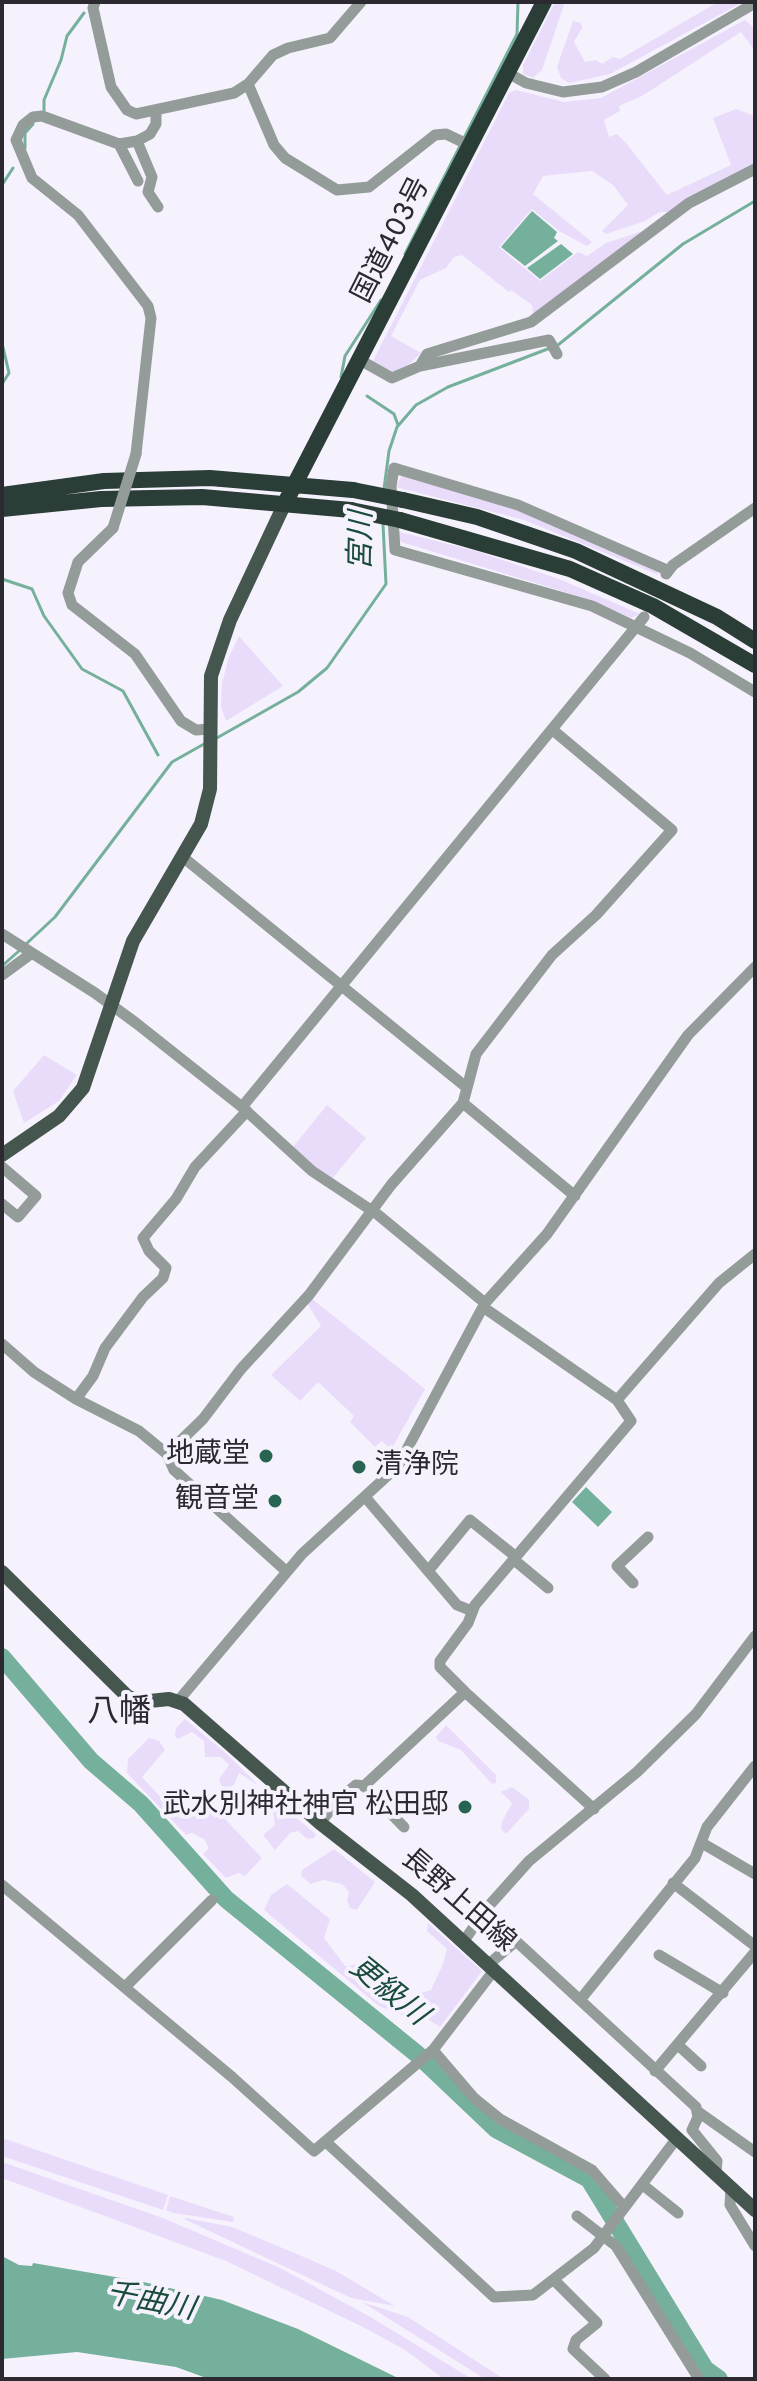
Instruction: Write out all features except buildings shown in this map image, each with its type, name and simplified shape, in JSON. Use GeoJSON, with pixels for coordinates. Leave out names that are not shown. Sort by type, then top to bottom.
{"type":"FeatureCollection","features":[{"type":"Feature","properties":{"kind":"highway","name":"国道403号"},"geometry":{"type":"LineString","coordinates":[[285,503],[360,360],[465,143],[508,73],[544,2]]}},
{"type":"Feature","properties":{"kind":"highway"},"geometry":{"type":"LineString","coordinates":[[2,495],[104,481],[210,478],[353,490],[477,517],[576,551],[717,617],[755,641]]}},
{"type":"Feature","properties":{"kind":"highway"},"geometry":{"type":"LineString","coordinates":[[2,509],[101,499],[158,498],[285,503],[351,510],[400,520],[570,569],[653,606],[755,665]]}},
{"type":"Feature","properties":{"kind":"main road"},"geometry":{"type":"LineString","coordinates":[[2,1155],[21,1138],[59,1116],[83,1088],[133,941],[184,858],[207,808],[211,676],[219,648],[285,503]]}},
{"type":"Feature","properties":{"kind":"main road"},"geometry":{"type":"LineString","coordinates":[[2,1572],[127,1696],[140,1702],[178,1701]]}},
{"type":"Feature","properties":{"kind":"main road","name":"長野上田線"},"geometry":{"type":"LineString","coordinates":[[178,1701],[464,1941],[755,2210]]}},
{"type":"Feature","properties":{"kind":"street"},"geometry":{"type":"LineString","coordinates":[[95,2],[93,8],[111,87],[127,110],[136,114],[213,100],[248,84],[273,55],[288,48],[330,38],[361,2]]}},
{"type":"Feature","properties":{"kind":"street"},"geometry":{"type":"LineString","coordinates":[[508,73],[526,83],[563,92],[602,87],[636,72],[753,8]]}},
{"type":"Feature","properties":{"kind":"street"},"geometry":{"type":"LineString","coordinates":[[248,84],[274,145],[285,158],[337,190],[369,187],[435,135],[446,134],[465,143]]}},
{"type":"Feature","properties":{"kind":"street"},"geometry":{"type":"LineString","coordinates":[[156,110],[156,124],[150,134],[137,141],[119,144],[42,116],[28,120],[16,140],[32,178],[86,224],[148,306],[151,318],[136,454],[113,528],[78,562],[68,593],[72,605],[135,654],[181,721],[210,737]]}},
{"type":"Feature","properties":{"kind":"street"},"geometry":{"type":"LineString","coordinates":[[137,141],[152,177],[148,192],[158,207]]}},
{"type":"Feature","properties":{"kind":"street"},"geometry":{"type":"LineString","coordinates":[[119,144],[138,181]]}},
{"type":"Feature","properties":{"kind":"street"},"geometry":{"type":"LineString","coordinates":[[420,366],[427,354],[531,322],[689,203],[755,169]]}},
{"type":"Feature","properties":{"kind":"street"},"geometry":{"type":"LineString","coordinates":[[360,360],[392,378],[420,366],[549,340],[554,348]]}},
{"type":"Feature","properties":{"kind":"street"},"geometry":{"type":"LineString","coordinates":[[755,508],[666,573],[518,505],[394,468],[391,486],[395,550],[592,606],[690,653],[755,692]]}},
{"type":"Feature","properties":{"kind":"street"},"geometry":{"type":"LineString","coordinates":[[76,1399],[93,1376],[105,1348],[143,1297],[163,1278],[166,1268],[149,1251],[143,1238],[176,1199],[195,1167],[637,630],[644,617]]}},
{"type":"Feature","properties":{"kind":"street"},"geometry":{"type":"LineString","coordinates":[[167,1454],[203,1419],[241,1369],[309,1295],[403,1170],[463,1103],[476,1054],[552,955],[596,915],[672,830],[554,731]]}},
{"type":"Feature","properties":{"kind":"street"},"geometry":{"type":"LineString","coordinates":[[184,858],[343,984],[466,1087]]}},
{"type":"Feature","properties":{"kind":"street"},"geometry":{"type":"LineString","coordinates":[[2,934],[110,1003],[244,1109],[289,1152],[371,1213],[484,1305],[617,1400],[631,1421],[514,1558],[472,1611],[440,1661],[440,1667],[465,1692],[594,1809]]}},
{"type":"Feature","properties":{"kind":"street"},"geometry":{"type":"LineString","coordinates":[[2,975],[30,952]]}},
{"type":"Feature","properties":{"kind":"street"},"geometry":{"type":"LineString","coordinates":[[178,1701],[286,1571],[398,1466],[484,1305],[547,1234],[688,1035],[755,967]]}},
{"type":"Feature","properties":{"kind":"street"},"geometry":{"type":"LineString","coordinates":[[463,1103],[575,1196]]}},
{"type":"Feature","properties":{"kind":"street"},"geometry":{"type":"LineString","coordinates":[[2,1167],[36,1196],[18,1217],[2,1204]]}},
{"type":"Feature","properties":{"kind":"street"},"geometry":{"type":"LineString","coordinates":[[617,1400],[719,1283],[755,1254]]}},
{"type":"Feature","properties":{"kind":"street"},"geometry":{"type":"LineString","coordinates":[[2,1344],[34,1372],[76,1399],[139,1431],[167,1454],[182,1478],[286,1571]]}},
{"type":"Feature","properties":{"kind":"street"},"geometry":{"type":"LineString","coordinates":[[366,1498],[457,1605],[472,1611]]}},
{"type":"Feature","properties":{"kind":"street"},"geometry":{"type":"LineString","coordinates":[[428,1571],[470,1520],[548,1588]]}},
{"type":"Feature","properties":{"kind":"street"},"geometry":{"type":"LineString","coordinates":[[633,1583],[617,1566],[648,1537]]}},
{"type":"Feature","properties":{"kind":"street"},"geometry":{"type":"LineString","coordinates":[[464,1941],[486,1909],[529,1861],[594,1809],[696,1714],[755,1636]]}},
{"type":"Feature","properties":{"kind":"street"},"geometry":{"type":"LineString","coordinates":[[364,1786],[465,1692]]}},
{"type":"Feature","properties":{"kind":"street"},"geometry":{"type":"LineString","coordinates":[[580,2000],[695,1858],[707,1827],[755,1766]]}},
{"type":"Feature","properties":{"kind":"street"},"geometry":{"type":"LineString","coordinates":[[320,1823],[338,1800],[356,1785],[364,1786],[404,1827]]}},
{"type":"Feature","properties":{"kind":"street"},"geometry":{"type":"LineString","coordinates":[[702,1843],[755,1874]]}},
{"type":"Feature","properties":{"kind":"street"},"geometry":{"type":"LineString","coordinates":[[655,2071],[723,1993],[755,1949],[673,1883]]}},
{"type":"Feature","properties":{"kind":"street"},"geometry":{"type":"LineString","coordinates":[[2,1885],[314,2151],[432,2051],[492,1966],[516,1941],[697,2111],[755,2152]]}},
{"type":"Feature","properties":{"kind":"street"},"geometry":{"type":"LineString","coordinates":[[125,1987],[212,1900]]}},
{"type":"Feature","properties":{"kind":"street"},"geometry":{"type":"LineString","coordinates":[[659,1955],[723,1993]]}},
{"type":"Feature","properties":{"kind":"street"},"geometry":{"type":"LineString","coordinates":[[678,2045],[701,2066]]}},
{"type":"Feature","properties":{"kind":"street"},"geometry":{"type":"LineString","coordinates":[[432,2051],[474,2098],[500,2119],[592,2170],[622,2209]]}},
{"type":"Feature","properties":{"kind":"street"},"geometry":{"type":"LineString","coordinates":[[697,2111],[692,2130],[708,2146],[717,2161],[716,2172]]}},
{"type":"Feature","properties":{"kind":"street"},"geometry":{"type":"LineString","coordinates":[[708,2146],[727,2133]]}},
{"type":"Feature","properties":{"kind":"street"},"geometry":{"type":"LineString","coordinates":[[326,2142],[494,2297],[533,2295],[554,2280],[606,2232],[677,2138]]}},
{"type":"Feature","properties":{"kind":"street"},"geometry":{"type":"LineString","coordinates":[[643,2185],[678,2213]]}},
{"type":"Feature","properties":{"kind":"street"},"geometry":{"type":"LineString","coordinates":[[731,2187],[730,2205],[755,2246]]}},
{"type":"Feature","properties":{"kind":"street"},"geometry":{"type":"LineString","coordinates":[[577,2216],[606,2232],[635,2272],[698,2379]]}},
{"type":"Feature","properties":{"kind":"street"},"geometry":{"type":"LineString","coordinates":[[554,2280],[597,2323],[576,2340],[573,2349],[605,2379]]}},
{"type":"Feature","properties":{"kind":"shaded area"},"geometry":{"type":"Polygon","coordinates":[[[555,2],[565,2],[542,70],[533,78],[523,74],[523,65],[555,2]]]}},
{"type":"Feature","properties":{"kind":"shaded area"},"geometry":{"type":"Polygon","coordinates":[[[718,2],[743,2],[610,74],[569,83],[561,78],[557,67],[573,21],[581,23],[582,28],[574,42],[585,62],[596,60],[602,64],[613,57],[620,59],[718,2]]]}},
{"type":"Feature","properties":{"kind":"shaded area"},"geometry":{"type":"Polygon","coordinates":[[[745,20],[755,29],[755,51],[741,32],[642,96],[619,106],[620,111],[604,120],[609,137],[617,134],[626,143],[667,195],[731,165],[713,118],[736,109],[755,116],[755,164],[686,198],[669,212],[660,212],[645,221],[606,234],[602,231],[628,205],[613,185],[592,171],[543,176],[533,194],[592,242],[587,246],[559,231],[532,209],[499,247],[540,281],[578,252],[587,256],[606,243],[646,230],[533,314],[532,305],[511,290],[509,292],[462,255],[454,257],[446,268],[420,280],[391,336],[421,353],[406,367],[393,373],[373,361],[509,93],[516,90],[564,102],[601,98],[745,20]]]}},
{"type":"Feature","properties":{"kind":"shaded area"},"geometry":{"type":"Polygon","coordinates":[[[402,475],[517,509],[657,571],[659,575],[524,520],[396,487],[402,475]]]}},
{"type":"Feature","properties":{"kind":"shaded area"},"geometry":{"type":"Polygon","coordinates":[[[396,531],[476,551],[559,579],[640,614],[631,618],[591,600],[401,542],[396,531]]]}},
{"type":"Feature","properties":{"kind":"shaded area"},"geometry":{"type":"Polygon","coordinates":[[[239,636],[283,686],[226,721],[221,707],[222,684],[228,659],[239,636]]]}},
{"type":"Feature","properties":{"kind":"shaded area"},"geometry":{"type":"Polygon","coordinates":[[[44,1055],[77,1075],[59,1101],[24,1123],[13,1091],[44,1055]]]}},
{"type":"Feature","properties":{"kind":"shaded area"},"geometry":{"type":"Polygon","coordinates":[[[327,1105],[366,1138],[331,1180],[292,1148],[327,1105]]]}},
{"type":"Feature","properties":{"kind":"shaded area"},"geometry":{"type":"Polygon","coordinates":[[[311,1298],[425,1389],[391,1450],[382,1441],[375,1447],[350,1422],[354,1416],[318,1382],[300,1401],[271,1375],[321,1326],[307,1303],[311,1298]]]}},
{"type":"Feature","properties":{"kind":"shaded area"},"geometry":{"type":"Polygon","coordinates":[[[185,1719],[259,1786],[239,1773],[234,1785],[226,1788],[221,1785],[219,1779],[229,1765],[221,1757],[205,1757],[204,1741],[192,1732],[178,1739],[175,1736],[176,1728],[185,1719]]]}},
{"type":"Feature","properties":{"kind":"shaded area"},"geometry":{"type":"Polygon","coordinates":[[[446,1725],[496,1775],[496,1783],[492,1784],[461,1750],[438,1741],[436,1737],[446,1725]]]}},
{"type":"Feature","properties":{"kind":"shaded area"},"geometry":{"type":"Polygon","coordinates":[[[149,1738],[159,1741],[165,1750],[142,1777],[181,1819],[206,1799],[262,1858],[245,1876],[239,1873],[226,1878],[203,1854],[209,1848],[204,1839],[192,1833],[186,1835],[127,1773],[128,1759],[149,1738]]]}},
{"type":"Feature","properties":{"kind":"shaded area"},"geometry":{"type":"Polygon","coordinates":[[[512,1787],[529,1800],[529,1809],[506,1834],[501,1829],[502,1822],[512,1803],[501,1792],[512,1787]]]}},
{"type":"Feature","properties":{"kind":"shaded area"},"geometry":{"type":"Polygon","coordinates":[[[282,1806],[316,1834],[314,1838],[307,1839],[298,1831],[290,1833],[275,1850],[263,1835],[275,1825],[273,1811],[282,1806]]]}},
{"type":"Feature","properties":{"kind":"shaded area"},"geometry":{"type":"Polygon","coordinates":[[[334,1849],[375,1882],[357,1910],[350,1908],[347,1901],[349,1892],[342,1884],[323,1880],[311,1884],[301,1876],[302,1870],[334,1849]]]}},
{"type":"Feature","properties":{"kind":"shaded area"},"geometry":{"type":"Polygon","coordinates":[[[287,1884],[330,1919],[324,1938],[346,1967],[363,1962],[403,1998],[431,1990],[443,1964],[447,1949],[427,1931],[428,1923],[482,1971],[440,2027],[421,2015],[412,2019],[379,2006],[264,1910],[271,1895],[287,1884]]]}},
{"type":"Feature","properties":{"kind":"shaded area"},"geometry":{"type":"Polygon","coordinates":[[[2,2138],[168,2195],[163,2210],[2,2156],[2,2138]]]}},
{"type":"Feature","properties":{"kind":"shaded area"},"geometry":{"type":"Polygon","coordinates":[[[2,2162],[163,2218],[280,2268],[369,2316],[472,2379],[444,2379],[405,2350],[367,2329],[226,2261],[2,2178],[2,2162]]]}},
{"type":"Feature","properties":{"kind":"shaded area"},"geometry":{"type":"Polygon","coordinates":[[[170,2196],[234,2217],[233,2222],[173,2213],[166,2210],[170,2196]]]}},
{"type":"Feature","properties":{"kind":"shaded area"},"geometry":{"type":"Polygon","coordinates":[[[186,2218],[232,2227],[304,2257],[336,2271],[395,2306],[351,2298],[186,2218]]]}},
{"type":"Feature","properties":{"kind":"shaded area"},"geometry":{"type":"Polygon","coordinates":[[[362,2302],[408,2317],[504,2379],[485,2379],[362,2302]]]}},
{"type":"Feature","properties":{"kind":"water"},"geometry":{"type":"Polygon","coordinates":[[[532,211],[557,232],[554,238],[558,241],[525,266],[501,247],[532,211]]]}},
{"type":"Feature","properties":{"kind":"water"},"geometry":{"type":"Polygon","coordinates":[[[561,244],[573,254],[540,279],[527,268],[561,244]]]}},
{"type":"Feature","properties":{"kind":"water"},"geometry":{"type":"Polygon","coordinates":[[[586,1487],[612,1512],[598,1527],[572,1502],[586,1487]]]}},
{"type":"Feature","properties":{"kind":"water","name":"千曲川"},"geometry":{"type":"Polygon","coordinates":[[[2,2256],[19,2265],[32,2266],[33,2263],[139,2281],[222,2300],[298,2329],[400,2379],[209,2379],[176,2367],[77,2352],[2,2359],[2,2256]]]}},
{"type":"Feature","properties":{"kind":"waterway"},"geometry":{"type":"LineString","coordinates":[[405,254],[517,34],[518,2]]}},
{"type":"Feature","properties":{"kind":"waterway"},"geometry":{"type":"LineString","coordinates":[[44,111],[44,100],[61,60],[67,36],[84,13]]}},
{"type":"Feature","properties":{"kind":"waterway"},"geometry":{"type":"LineString","coordinates":[[25,148],[25,133],[33,124]]}},
{"type":"Feature","properties":{"kind":"waterway"},"geometry":{"type":"LineString","coordinates":[[2,185],[13,168]]}},
{"type":"Feature","properties":{"kind":"waterway","name":"宮川"},"geometry":{"type":"LineString","coordinates":[[384,489],[389,451],[397,427],[416,405],[448,387],[558,345],[683,244],[755,201]]}},
{"type":"Feature","properties":{"kind":"waterway"},"geometry":{"type":"LineString","coordinates":[[341,377],[345,356],[381,300]]}},
{"type":"Feature","properties":{"kind":"waterway"},"geometry":{"type":"LineString","coordinates":[[2,343],[9,373],[2,384]]}},
{"type":"Feature","properties":{"kind":"waterway"},"geometry":{"type":"LineString","coordinates":[[367,396],[394,414],[398,425]]}},
{"type":"Feature","properties":{"kind":"waterway","name":"宮川"},"geometry":{"type":"LineString","coordinates":[[215,739],[298,692],[327,668],[386,584],[383,524]]}},
{"type":"Feature","properties":{"kind":"waterway"},"geometry":{"type":"LineString","coordinates":[[2,579],[32,589],[44,616],[82,669],[123,691],[158,755]]}},
{"type":"Feature","properties":{"kind":"waterway","name":"宮川"},"geometry":{"type":"LineString","coordinates":[[26,944],[55,917],[172,762],[204,744]]}},
{"type":"Feature","properties":{"kind":"waterway","name":"宮川"},"geometry":{"type":"LineString","coordinates":[[2,966],[20,950]]}},
{"type":"Feature","properties":{"kind":"waterway","name":"更級川"},"geometry":{"type":"LineString","coordinates":[[2,1657],[91,1761],[141,1804],[226,1899],[417,2054],[496,2129],[589,2179],[705,2369],[719,2379]]}},
{"type":"Feature","properties":{"kind":"place","name":"地蔵堂"},"geometry":{"type":"Point","coordinates":[266,1456]}},
{"type":"Feature","properties":{"kind":"place","name":"清浄院"},"geometry":{"type":"Point","coordinates":[359,1467]}},
{"type":"Feature","properties":{"kind":"place","name":"観音堂"},"geometry":{"type":"Point","coordinates":[275,1501]}},
{"type":"Feature","properties":{"kind":"place","name":"武水別神社神官 松田邸"},"geometry":{"type":"Point","coordinates":[465,1807]}},
{"type":"Feature","properties":{"kind":"district","name":"八幡"},"geometry":{"type":"Point","coordinates":[119,1715]}}]}
